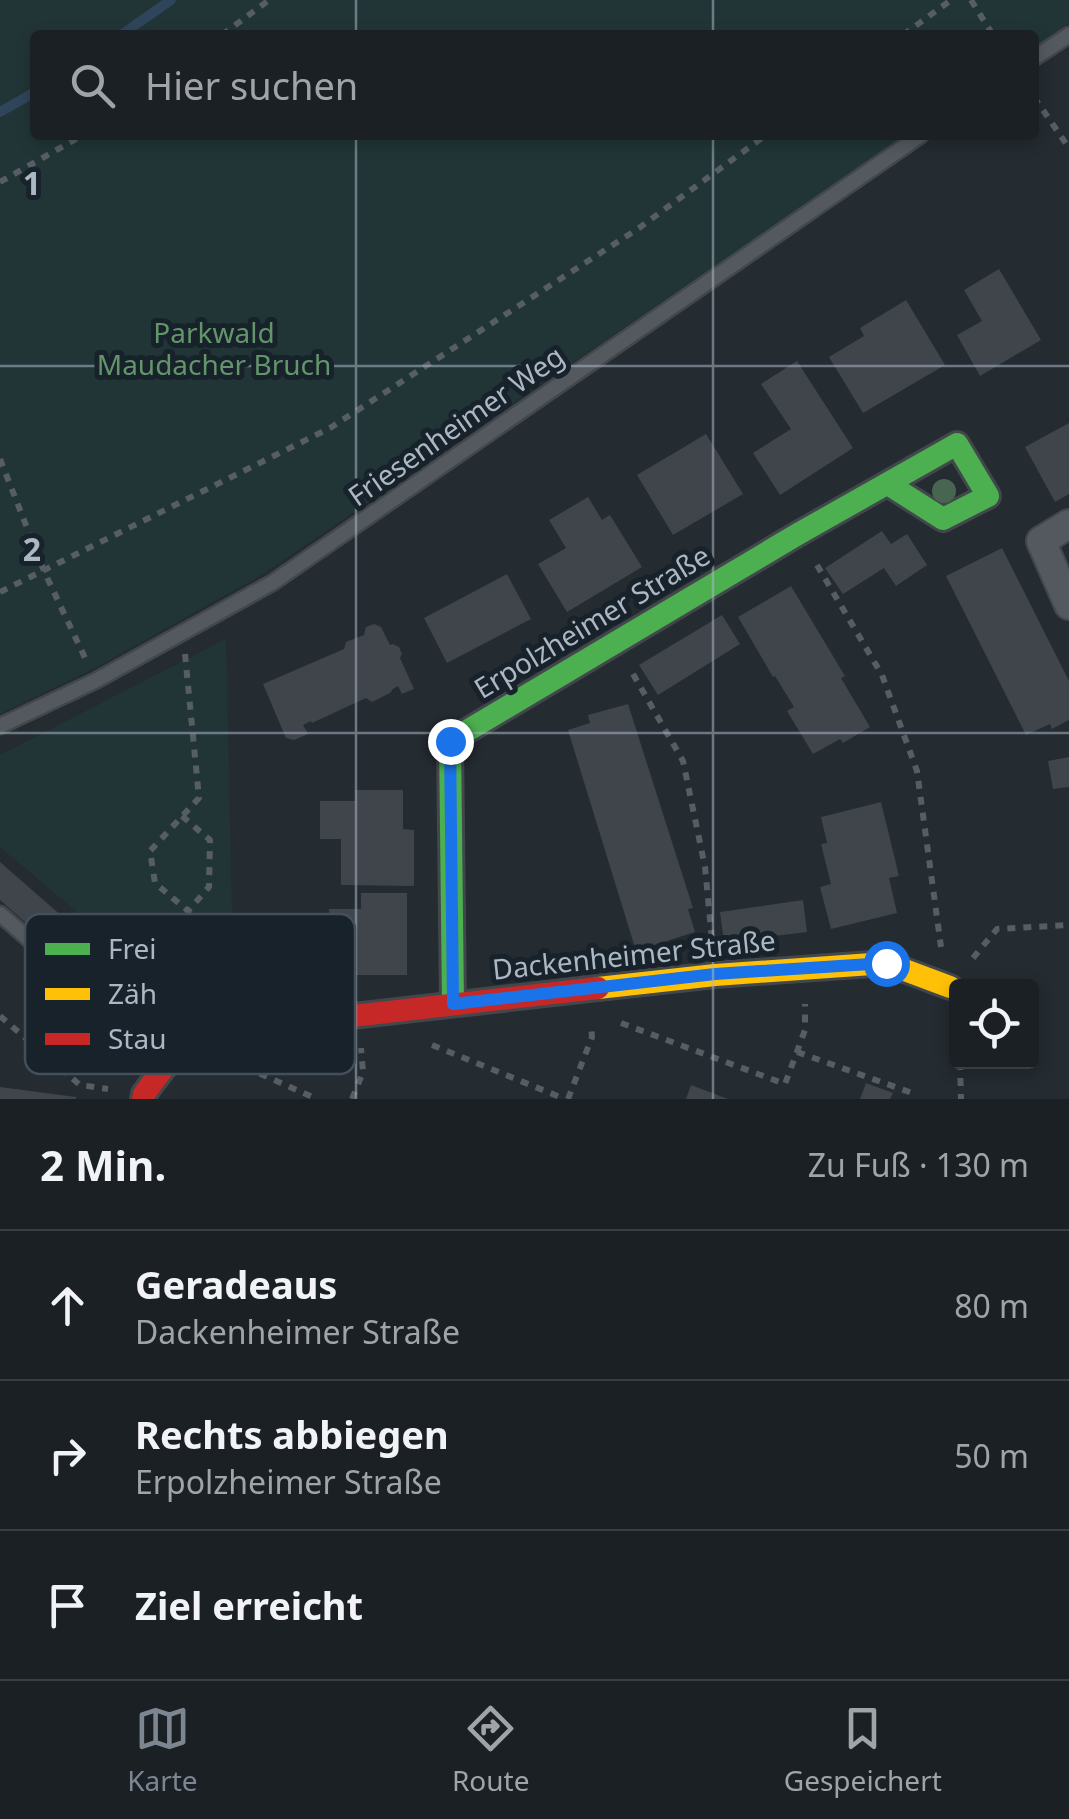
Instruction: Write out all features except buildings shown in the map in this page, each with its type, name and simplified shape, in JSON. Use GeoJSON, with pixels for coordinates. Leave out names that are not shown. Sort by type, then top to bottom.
{"type":"FeatureCollection","features":[{"type":"Feature","properties":{"kind":"street","name":"Erpolzheimer Straße"},"geometry":{"type":"LineString","coordinates":[[453,1004],[450,741],[888,484]]}},
{"type":"Feature","properties":{"kind":"street"},"geometry":{"type":"LineString","coordinates":[[1069,524],[1041,541],[1069,605]]}},
{"type":"Feature","properties":{"kind":"street","name":"Dackenheimer Straße"},"geometry":{"type":"LineString","coordinates":[[355,1018],[453,1004],[588,1000],[715,974],[886,963],[949,987]]}},
{"type":"Feature","properties":{"kind":"street","name":"Dackenheimer Straße"},"geometry":{"type":"LineString","coordinates":[[143,1096],[159,1074]]}},
{"type":"Feature","properties":{"kind":"lane"},"geometry":{"type":"LineString","coordinates":[[1039,55],[1069,35]]}},
{"type":"Feature","properties":{"kind":"lane","name":"Friesenheimer Weg"},"geometry":{"type":"LineString","coordinates":[[0,726],[96,681],[272,583],[914,140]]}},
{"type":"Feature","properties":{"kind":"lane"},"geometry":{"type":"LineString","coordinates":[[0,914],[25,936]]}},
{"type":"Feature","properties":{"kind":"path"},"geometry":{"type":"LineString","coordinates":[[229,30],[268,0]]}},
{"type":"Feature","properties":{"kind":"path"},"geometry":{"type":"LineString","coordinates":[[910,30],[952,0]]}},
{"type":"Feature","properties":{"kind":"path"},"geometry":{"type":"LineString","coordinates":[[971,0],[990,30]]}},
{"type":"Feature","properties":{"kind":"path"},"geometry":{"type":"LineString","coordinates":[[1039,104],[1069,148]]}},
{"type":"Feature","properties":{"kind":"path"},"geometry":{"type":"LineString","coordinates":[[0,182],[73,140]]}},
{"type":"Feature","properties":{"kind":"path"},"geometry":{"type":"LineString","coordinates":[[0,592],[330,428],[638,228],[759,140]]}},
{"type":"Feature","properties":{"kind":"path"},"geometry":{"type":"LineString","coordinates":[[0,459],[44,571],[96,681]]}},
{"type":"Feature","properties":{"kind":"path"},"geometry":{"type":"LineString","coordinates":[[798,534],[882,674],[917,770],[936,930],[949,983]]}},
{"type":"Feature","properties":{"kind":"path"},"geometry":{"type":"LineString","coordinates":[[183,632],[199,798],[150,850],[155,883],[189,914]]}},
{"type":"Feature","properties":{"kind":"path"},"geometry":{"type":"LineString","coordinates":[[615,643],[683,762],[705,867],[715,974]]}},
{"type":"Feature","properties":{"kind":"path"},"geometry":{"type":"LineString","coordinates":[[182,816],[210,840],[209,886],[188,911]]}},
{"type":"Feature","properties":{"kind":"path"},"geometry":{"type":"LineString","coordinates":[[956,979],[996,928],[1069,925]]}},
{"type":"Feature","properties":{"kind":"path"},"geometry":{"type":"LineString","coordinates":[[418,1009],[422,1041],[567,1099],[592,1037],[588,1000],[785,1084],[805,1030],[804,968]]}},
{"type":"Feature","properties":{"kind":"path"},"geometry":{"type":"LineString","coordinates":[[0,1016],[25,1038]]}},
{"type":"Feature","properties":{"kind":"path"},"geometry":{"type":"LineString","coordinates":[[352,1099],[363,1072],[360,1017]]}},
{"type":"Feature","properties":{"kind":"path"},"geometry":{"type":"LineString","coordinates":[[797,1052],[916,1094]]}},
{"type":"Feature","properties":{"kind":"path"},"geometry":{"type":"LineString","coordinates":[[960,1069],[961,1099]]}},
{"type":"Feature","properties":{"kind":"path"},"geometry":{"type":"LineString","coordinates":[[67,1074],[80,1085],[143,1096]]}},
{"type":"Feature","properties":{"kind":"path"},"geometry":{"type":"LineString","coordinates":[[260,1074],[317,1099]]}},
{"type":"Feature","properties":{"kind":"green space","name":"Parkwald Maudacher Bruch"},"geometry":{"type":"Polygon","coordinates":[[[0,0],[1069,0],[1069,23],[1039,44],[1039,30],[30,30],[30,140],[899,140],[263,574],[95,668],[0,714],[0,0]]]}},
{"type":"Feature","properties":{"kind":"green space"},"geometry":{"type":"Polygon","coordinates":[[[226,639],[232,914],[80,914],[0,847],[0,755],[226,639]]]}},
{"type":"Feature","properties":{"kind":"waterway"},"geometry":{"type":"LineString","coordinates":[[128,30],[171,0]]}},
{"type":"Feature","properties":{"kind":"waterway"},"geometry":{"type":"LineString","coordinates":[[0,112],[30,95]]}},
{"type":"Feature","properties":{"kind":"traffic: fast"},"geometry":{"type":"LineString","coordinates":[[453,1004],[450,741],[798,534],[957,444],[988,496],[943,519],[888,484]]}},
{"type":"Feature","properties":{"kind":"traffic: slow"},"geometry":{"type":"LineString","coordinates":[[598,988],[886,963],[949,987]]}},
{"type":"Feature","properties":{"kind":"traffic: jam"},"geometry":{"type":"LineString","coordinates":[[355,1016],[598,988]]}},
{"type":"Feature","properties":{"kind":"traffic: jam"},"geometry":{"type":"LineString","coordinates":[[143,1099],[159,1074]]}},
{"type":"Feature","properties":{"kind":"route"},"geometry":{"type":"LineString","coordinates":[[450,741],[453,1004],[715,974],[886,963]]}}]}
